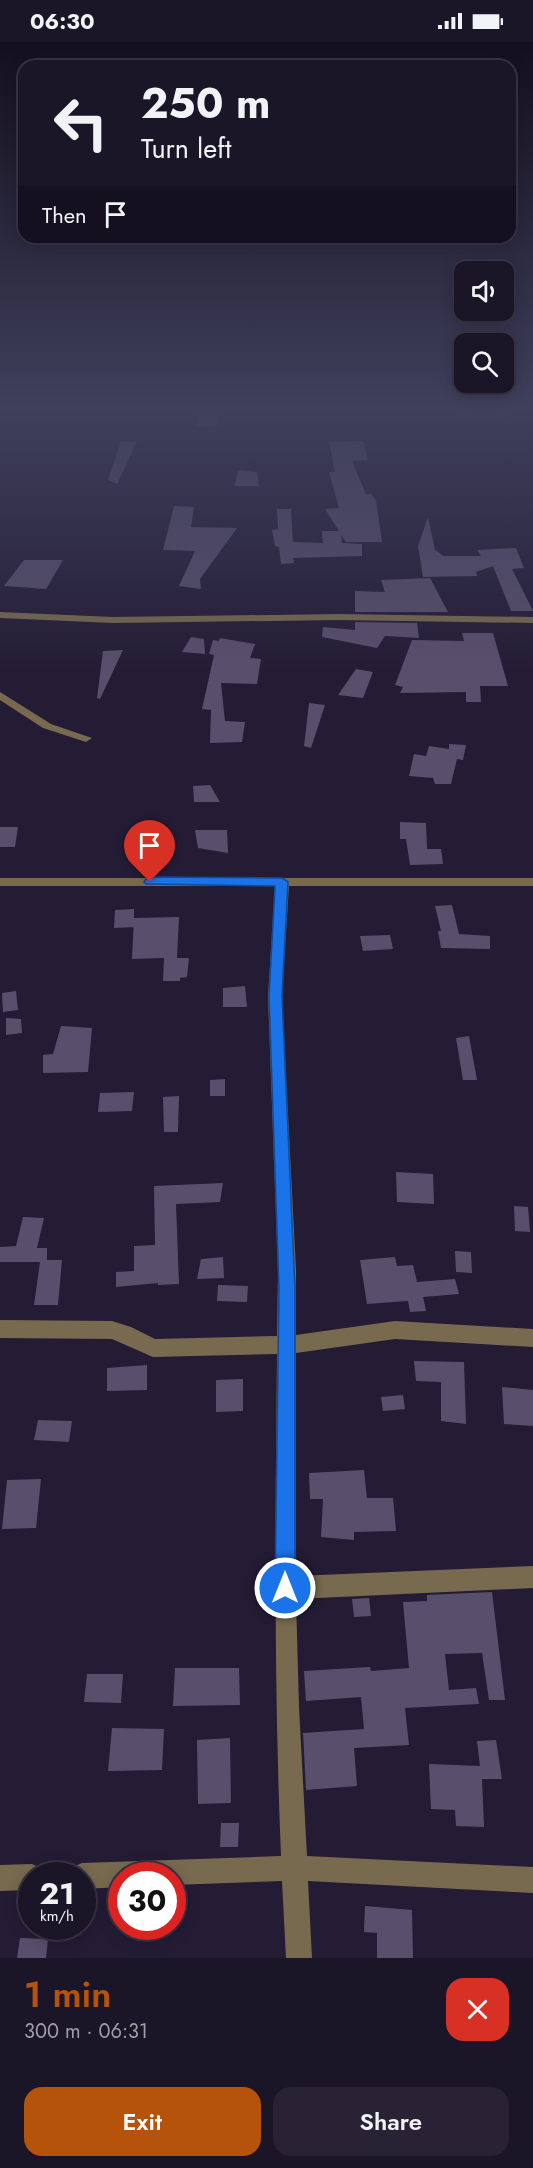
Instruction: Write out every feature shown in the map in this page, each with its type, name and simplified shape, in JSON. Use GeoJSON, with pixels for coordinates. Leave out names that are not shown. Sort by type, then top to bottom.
{"type":"FeatureCollection","features":[{"type":"Feature","properties":{"kind":"street"},"geometry":{"type":"LineString","coordinates":[[0,615],[124,620],[339,617],[533,620]]}},
{"type":"Feature","properties":{"kind":"street"},"geometry":{"type":"LineString","coordinates":[[0,695],[47,726],[86,738]]}},
{"type":"Feature","properties":{"kind":"street"},"geometry":{"type":"LineString","coordinates":[[0,882],[533,882]]}},
{"type":"Feature","properties":{"kind":"street"},"geometry":{"type":"LineString","coordinates":[[282,882],[275,996],[288,1345],[285,1588],[287,1707],[299,1958]]}},
{"type":"Feature","properties":{"kind":"street"},"geometry":{"type":"LineString","coordinates":[[0,1329],[112,1330],[124,1333],[153,1348],[288,1345],[395,1330],[533,1338]]}},
{"type":"Feature","properties":{"kind":"street"},"geometry":{"type":"LineString","coordinates":[[285,1588],[533,1577]]}},
{"type":"Feature","properties":{"kind":"street"},"geometry":{"type":"LineString","coordinates":[[96,1875],[296,1868],[533,1880]]}},
{"type":"Feature","properties":{"kind":"street"},"geometry":{"type":"LineString","coordinates":[[0,1878],[18,1877]]}},
{"type":"Feature","properties":{"kind":"building"},"geometry":{"type":"Polygon","coordinates":[[[336,495],[372,495],[376,500],[382,542],[346,542],[341,535],[342,543],[362,544],[362,556],[293,558],[294,563],[281,564],[279,547],[275,546],[272,530],[278,529],[277,509],[291,509],[293,542],[323,543],[322,531],[339,531],[325,509],[339,508],[336,495]]]}},
{"type":"Feature","properties":{"kind":"building"},"geometry":{"type":"Polygon","coordinates":[[[174,506],[194,507],[191,527],[237,528],[200,579],[201,589],[179,586],[195,551],[163,550],[174,506]]]}},
{"type":"Feature","properties":{"kind":"building"},"geometry":{"type":"Polygon","coordinates":[[[428,517],[435,550],[444,556],[481,556],[477,550],[516,548],[524,568],[512,569],[533,611],[511,611],[493,566],[476,572],[477,576],[423,577],[418,546],[428,517]]]}},
{"type":"Feature","properties":{"kind":"building"},"geometry":{"type":"Polygon","coordinates":[[[24,560],[63,560],[46,589],[4,586],[24,560]]]}},
{"type":"Feature","properties":{"kind":"building"},"geometry":{"type":"Polygon","coordinates":[[[430,578],[448,612],[355,612],[355,591],[385,592],[381,580],[430,578]]]}},
{"type":"Feature","properties":{"kind":"building"},"geometry":{"type":"Polygon","coordinates":[[[355,622],[417,623],[419,638],[385,636],[377,648],[322,637],[323,627],[355,630],[355,622]]]}},
{"type":"Feature","properties":{"kind":"building"},"geometry":{"type":"Polygon","coordinates":[[[462,633],[493,633],[508,686],[480,686],[481,702],[466,702],[466,692],[400,693],[403,687],[395,685],[412,640],[464,641],[462,633]]]}},
{"type":"Feature","properties":{"kind":"building"},"geometry":{"type":"Polygon","coordinates":[[[191,637],[204,639],[205,654],[182,652],[191,637]]]}},
{"type":"Feature","properties":{"kind":"building"},"geometry":{"type":"Polygon","coordinates":[[[220,638],[255,644],[250,658],[261,659],[257,684],[221,683],[225,721],[245,722],[242,742],[210,743],[211,710],[202,709],[214,655],[209,654],[213,640],[219,641],[220,638]]]}},
{"type":"Feature","properties":{"kind":"building"},"geometry":{"type":"Polygon","coordinates":[[[123,650],[100,699],[97,698],[103,651],[123,650]]]}},
{"type":"Feature","properties":{"kind":"building"},"geometry":{"type":"Polygon","coordinates":[[[356,669],[373,672],[363,698],[338,695],[356,669]]]}},
{"type":"Feature","properties":{"kind":"building"},"geometry":{"type":"Polygon","coordinates":[[[309,703],[325,705],[311,748],[304,746],[309,703]]]}},
{"type":"Feature","properties":{"kind":"building"},"geometry":{"type":"Polygon","coordinates":[[[449,744],[466,745],[463,760],[457,759],[451,784],[435,784],[433,778],[409,776],[414,754],[426,756],[429,746],[449,749],[449,744]]]}},
{"type":"Feature","properties":{"kind":"building"},"geometry":{"type":"Polygon","coordinates":[[[210,785],[220,802],[194,802],[193,786],[210,785]]]}},
{"type":"Feature","properties":{"kind":"building"},"geometry":{"type":"Polygon","coordinates":[[[400,822],[426,823],[427,849],[441,849],[443,864],[410,865],[406,839],[400,839],[400,822]]]}},
{"type":"Feature","properties":{"kind":"building"},"geometry":{"type":"Polygon","coordinates":[[[0,827],[18,827],[15,847],[0,847],[0,827]]]}},
{"type":"Feature","properties":{"kind":"building"},"geometry":{"type":"Polygon","coordinates":[[[195,830],[227,830],[228,853],[198,848],[195,830]]]}},
{"type":"Feature","properties":{"kind":"building"},"geometry":{"type":"Polygon","coordinates":[[[452,905],[459,934],[490,936],[490,949],[441,948],[438,931],[441,931],[435,906],[452,905]]]}},
{"type":"Feature","properties":{"kind":"building"},"geometry":{"type":"Polygon","coordinates":[[[134,909],[134,927],[114,928],[115,910],[134,909]]]}},
{"type":"Feature","properties":{"kind":"building"},"geometry":{"type":"Polygon","coordinates":[[[179,917],[177,958],[189,958],[187,977],[180,978],[180,981],[163,981],[164,958],[132,959],[134,918],[179,917]]]}},
{"type":"Feature","properties":{"kind":"building"},"geometry":{"type":"Polygon","coordinates":[[[390,935],[393,949],[363,951],[360,936],[390,935]]]}},
{"type":"Feature","properties":{"kind":"building"},"geometry":{"type":"Polygon","coordinates":[[[245,986],[247,1007],[223,1007],[223,988],[245,986]]]}},
{"type":"Feature","properties":{"kind":"building"},"geometry":{"type":"Polygon","coordinates":[[[16,991],[18,1010],[3,1012],[2,993],[16,991]]]}},
{"type":"Feature","properties":{"kind":"building"},"geometry":{"type":"Polygon","coordinates":[[[6,1018],[21,1019],[22,1033],[6,1035],[6,1018]]]}},
{"type":"Feature","properties":{"kind":"building"},"geometry":{"type":"Polygon","coordinates":[[[61,1026],[92,1028],[88,1072],[43,1073],[43,1055],[53,1054],[61,1026]]]}},
{"type":"Feature","properties":{"kind":"building"},"geometry":{"type":"Polygon","coordinates":[[[469,1036],[477,1080],[463,1080],[456,1038],[469,1036]]]}},
{"type":"Feature","properties":{"kind":"building"},"geometry":{"type":"Polygon","coordinates":[[[225,1079],[225,1096],[210,1096],[210,1080],[225,1079]]]}},
{"type":"Feature","properties":{"kind":"building"},"geometry":{"type":"Polygon","coordinates":[[[134,1092],[132,1111],[98,1112],[100,1093],[134,1092]]]}},
{"type":"Feature","properties":{"kind":"building"},"geometry":{"type":"Polygon","coordinates":[[[179,1096],[178,1132],[164,1132],[163,1097],[179,1096]]]}},
{"type":"Feature","properties":{"kind":"building"},"geometry":{"type":"Polygon","coordinates":[[[396,1172],[433,1174],[434,1204],[397,1202],[396,1172]]]}},
{"type":"Feature","properties":{"kind":"building"},"geometry":{"type":"Polygon","coordinates":[[[223,1183],[220,1202],[176,1204],[179,1284],[158,1285],[158,1283],[116,1287],[116,1272],[134,1271],[134,1246],[155,1245],[154,1186],[223,1183]]]}},
{"type":"Feature","properties":{"kind":"building"},"geometry":{"type":"Polygon","coordinates":[[[514,1206],[528,1207],[530,1232],[515,1231],[514,1206]]]}},
{"type":"Feature","properties":{"kind":"building"},"geometry":{"type":"Polygon","coordinates":[[[23,1217],[44,1218],[37,1248],[47,1248],[47,1260],[62,1260],[58,1305],[34,1305],[40,1262],[0,1262],[0,1247],[16,1246],[23,1217]]]}},
{"type":"Feature","properties":{"kind":"building"},"geometry":{"type":"Polygon","coordinates":[[[455,1251],[471,1252],[472,1273],[456,1272],[455,1251]]]}},
{"type":"Feature","properties":{"kind":"building"},"geometry":{"type":"Polygon","coordinates":[[[223,1257],[224,1278],[197,1279],[201,1259],[223,1257]]]}},
{"type":"Feature","properties":{"kind":"building"},"geometry":{"type":"Polygon","coordinates":[[[395,1257],[397,1266],[413,1265],[417,1282],[455,1279],[459,1294],[423,1297],[426,1311],[410,1312],[408,1301],[367,1304],[360,1260],[395,1257]]]}},
{"type":"Feature","properties":{"kind":"building"},"geometry":{"type":"Polygon","coordinates":[[[218,1285],[248,1286],[247,1302],[217,1301],[218,1285]]]}},
{"type":"Feature","properties":{"kind":"building"},"geometry":{"type":"Polygon","coordinates":[[[414,1361],[464,1362],[466,1424],[441,1421],[441,1382],[416,1381],[414,1361]]]}},
{"type":"Feature","properties":{"kind":"building"},"geometry":{"type":"Polygon","coordinates":[[[147,1365],[147,1390],[107,1391],[107,1368],[147,1365]]]}},
{"type":"Feature","properties":{"kind":"building"},"geometry":{"type":"Polygon","coordinates":[[[243,1379],[243,1411],[216,1412],[216,1380],[243,1379]]]}},
{"type":"Feature","properties":{"kind":"building"},"geometry":{"type":"Polygon","coordinates":[[[502,1387],[533,1390],[533,1426],[504,1424],[502,1387]]]}},
{"type":"Feature","properties":{"kind":"building"},"geometry":{"type":"Polygon","coordinates":[[[403,1395],[405,1409],[383,1411],[381,1397],[403,1395]]]}},
{"type":"Feature","properties":{"kind":"building"},"geometry":{"type":"Polygon","coordinates":[[[38,1420],[72,1421],[69,1442],[34,1440],[38,1420]]]}},
{"type":"Feature","properties":{"kind":"building"},"geometry":{"type":"Polygon","coordinates":[[[364,1470],[367,1498],[393,1498],[396,1531],[354,1532],[354,1540],[321,1537],[323,1499],[310,1499],[309,1473],[364,1470]]]}},
{"type":"Feature","properties":{"kind":"building"},"geometry":{"type":"Polygon","coordinates":[[[41,1479],[36,1528],[2,1529],[7,1480],[41,1479]]]}},
{"type":"Feature","properties":{"kind":"building"},"geometry":{"type":"Polygon","coordinates":[[[492,1592],[505,1700],[489,1700],[482,1653],[445,1654],[449,1690],[476,1688],[479,1704],[405,1708],[409,1745],[354,1748],[357,1786],[306,1790],[303,1733],[364,1729],[361,1697],[306,1701],[304,1671],[370,1667],[371,1671],[409,1668],[403,1602],[427,1601],[427,1595],[492,1592]]]}},
{"type":"Feature","properties":{"kind":"building"},"geometry":{"type":"Polygon","coordinates":[[[369,1598],[371,1616],[354,1617],[352,1599],[369,1598]]]}},
{"type":"Feature","properties":{"kind":"building"},"geometry":{"type":"Polygon","coordinates":[[[175,1668],[239,1668],[240,1705],[173,1706],[175,1668]]]}},
{"type":"Feature","properties":{"kind":"building"},"geometry":{"type":"Polygon","coordinates":[[[87,1674],[123,1674],[121,1703],[84,1702],[87,1674]]]}},
{"type":"Feature","properties":{"kind":"building"},"geometry":{"type":"Polygon","coordinates":[[[112,1728],[164,1729],[162,1770],[108,1771],[112,1728]]]}},
{"type":"Feature","properties":{"kind":"building"},"geometry":{"type":"Polygon","coordinates":[[[230,1738],[231,1803],[198,1804],[197,1740],[230,1738]]]}},
{"type":"Feature","properties":{"kind":"building"},"geometry":{"type":"Polygon","coordinates":[[[496,1740],[502,1779],[482,1779],[484,1827],[456,1826],[455,1810],[431,1809],[429,1764],[480,1766],[477,1741],[496,1740]]]}},
{"type":"Feature","properties":{"kind":"building"},"geometry":{"type":"Polygon","coordinates":[[[221,1823],[239,1823],[238,1847],[220,1847],[221,1823]]]}},
{"type":"Feature","properties":{"kind":"building"},"geometry":{"type":"Polygon","coordinates":[[[365,1906],[412,1910],[413,1958],[377,1958],[377,1933],[364,1932],[365,1906]]]}},
{"type":"Feature","properties":{"kind":"building"},"geometry":{"type":"Polygon","coordinates":[[[20,1940],[48,1940],[46,1958],[17,1958],[20,1940]]]}},
{"type":"Feature","properties":{"kind":"route"},"geometry":{"type":"LineString","coordinates":[[150,882],[282,882],[275,996],[287,1270],[285,1588]]}}]}
